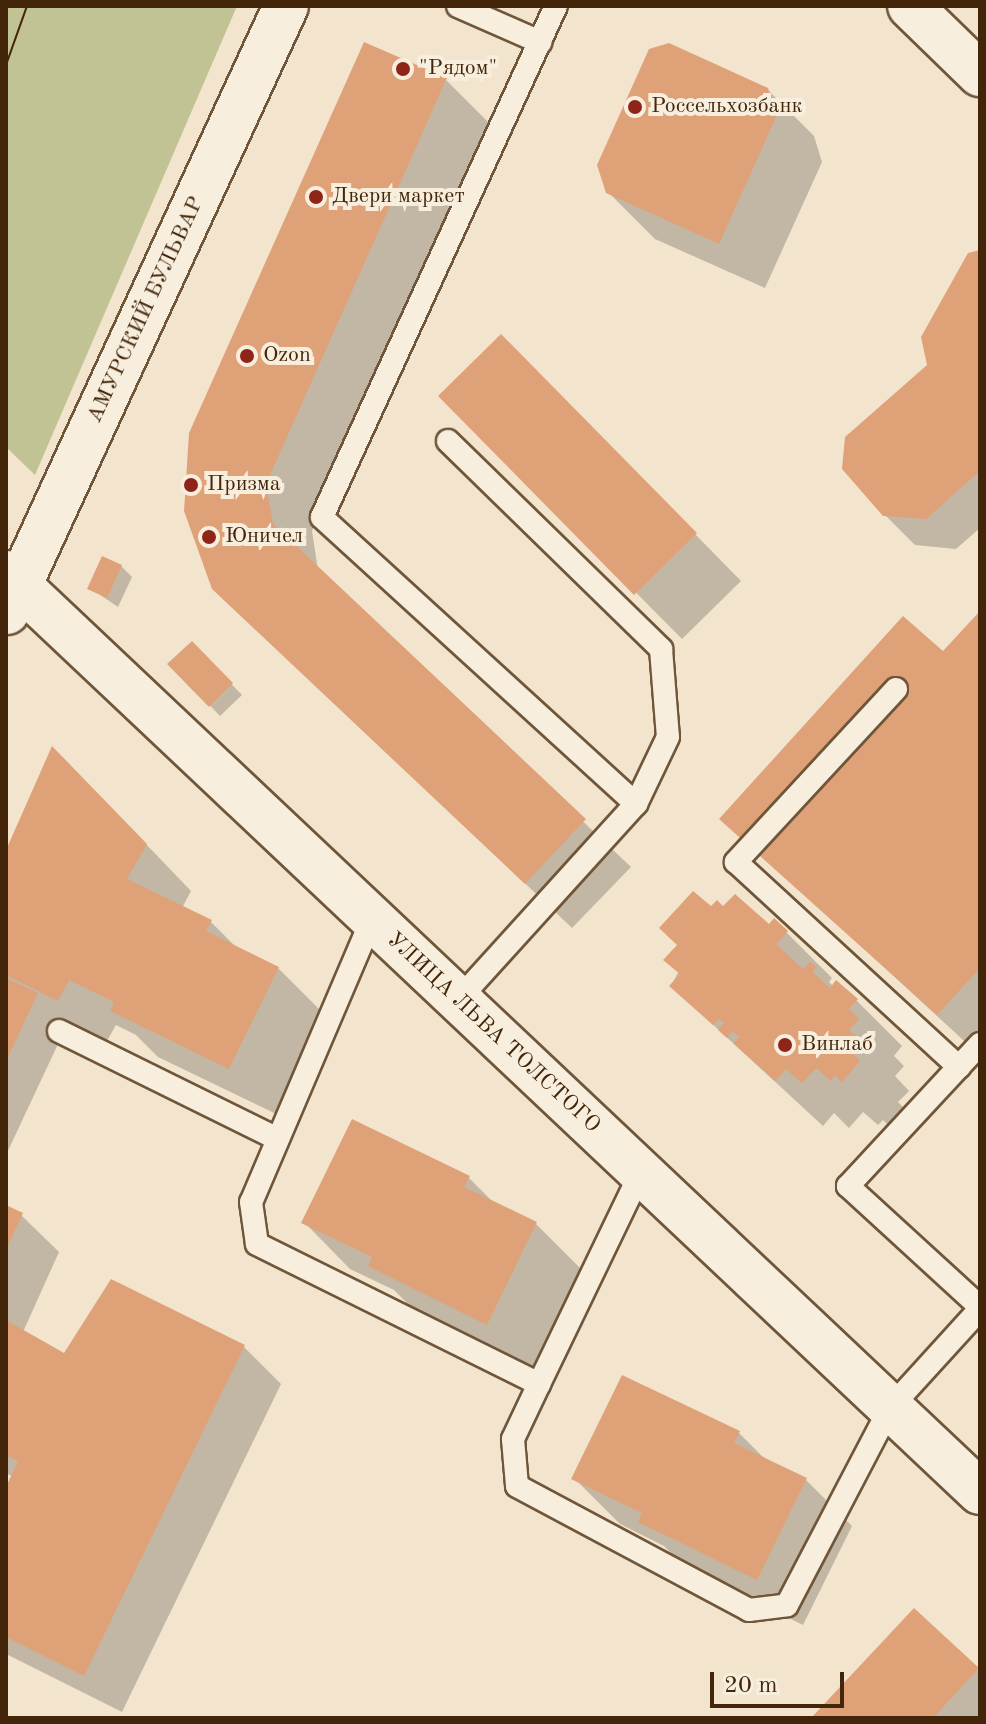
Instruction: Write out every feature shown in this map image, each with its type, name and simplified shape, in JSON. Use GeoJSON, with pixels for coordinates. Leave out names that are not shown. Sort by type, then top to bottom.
{"type":"FeatureCollection","features":[{"type":"Feature","properties":{"kind":"street","name":"АМУРСКИЙ БУЛЬВАР"},"geometry":{"type":"LineString","coordinates":[[10,592],[286,6]]}},
{"type":"Feature","properties":{"kind":"street"},"geometry":{"type":"LineString","coordinates":[[910,6],[980,74]]}},
{"type":"Feature","properties":{"kind":"street","name":"УЛИЦА ЛЬВА ТОЛСТОГО"},"geometry":{"type":"LineString","coordinates":[[10,592],[372,919],[980,1492]]}},
{"type":"Feature","properties":{"kind":"lane"},"geometry":{"type":"LineString","coordinates":[[458,6],[540,42]]}},
{"type":"Feature","properties":{"kind":"lane"},"geometry":{"type":"LineString","coordinates":[[556,6],[322,517],[636,804]]}},
{"type":"Feature","properties":{"kind":"lane"},"geometry":{"type":"LineString","coordinates":[[448,441],[661,649],[668,737],[636,804],[458,1000]]}},
{"type":"Feature","properties":{"kind":"lane"},"geometry":{"type":"LineString","coordinates":[[896,689],[736,862],[959,1067]]}},
{"type":"Feature","properties":{"kind":"lane"},"geometry":{"type":"LineString","coordinates":[[372,919],[251,1202],[257,1244],[539,1384]]}},
{"type":"Feature","properties":{"kind":"lane"},"geometry":{"type":"LineString","coordinates":[[59,1031],[278,1139]]}},
{"type":"Feature","properties":{"kind":"lane"},"geometry":{"type":"LineString","coordinates":[[641,1172],[513,1439],[517,1486],[749,1610],[787,1605],[890,1408],[980,1308],[848,1186],[980,1044]]}},
{"type":"Feature","properties":{"kind":"green space"},"geometry":{"type":"Polygon","coordinates":[[[6,6],[237,6],[35,475],[6,447],[6,6]]]}},
{"type":"Feature","properties":{"kind":"building"},"geometry":{"type":"Polygon","coordinates":[[[364,42],[447,78],[266,484],[273,524],[586,819],[525,884],[212,589],[184,511],[189,433],[364,42]]]}},
{"type":"Feature","properties":{"kind":"building"},"geometry":{"type":"Polygon","coordinates":[[[669,43],[768,88],[777,115],[719,244],[606,193],[597,165],[649,49],[669,43]]]}},
{"type":"Feature","properties":{"kind":"building"},"geometry":{"type":"Polygon","coordinates":[[[980,250],[980,471],[926,519],[883,516],[842,469],[845,437],[927,365],[921,337],[968,253],[980,250]]]}},
{"type":"Feature","properties":{"kind":"building"},"geometry":{"type":"Polygon","coordinates":[[[501,334],[697,533],[634,595],[438,396],[501,334]]]}},
{"type":"Feature","properties":{"kind":"building"},"geometry":{"type":"Polygon","coordinates":[[[102,556],[122,565],[107,598],[87,589],[102,556]]]}},
{"type":"Feature","properties":{"kind":"building"},"geometry":{"type":"Polygon","coordinates":[[[980,611],[980,968],[937,1015],[719,819],[903,616],[943,651],[980,611]]]}},
{"type":"Feature","properties":{"kind":"building"},"geometry":{"type":"Polygon","coordinates":[[[192,641],[233,683],[209,707],[167,664],[192,641]]]}},
{"type":"Feature","properties":{"kind":"building"},"geometry":{"type":"Polygon","coordinates":[[[52,746],[147,844],[127,879],[212,920],[206,931],[279,967],[229,1069],[110,1011],[114,1002],[69,980],[58,1001],[6,975],[6,850],[52,746]]]}},
{"type":"Feature","properties":{"kind":"building"},"geometry":{"type":"Polygon","coordinates":[[[693,891],[711,906],[717,900],[723,906],[735,894],[769,924],[774,918],[788,931],[776,944],[803,969],[810,962],[816,967],[812,972],[830,988],[836,980],[858,999],[849,1009],[859,1019],[849,1030],[864,1043],[854,1055],[860,1061],[842,1082],[835,1075],[831,1081],[816,1068],[802,1083],[786,1069],[775,1081],[733,1043],[739,1037],[732,1031],[727,1038],[718,1030],[724,1023],[719,1019],[713,1025],[669,986],[680,974],[663,960],[677,945],[659,928],[693,891]]]}},
{"type":"Feature","properties":{"kind":"building"},"geometry":{"type":"Polygon","coordinates":[[[6,978],[38,993],[6,1061],[6,978]]]}},
{"type":"Feature","properties":{"kind":"building"},"geometry":{"type":"Polygon","coordinates":[[[352,1119],[470,1176],[464,1187],[537,1222],[487,1325],[368,1266],[372,1257],[301,1223],[352,1119]]]}},
{"type":"Feature","properties":{"kind":"building"},"geometry":{"type":"Polygon","coordinates":[[[6,1205],[23,1213],[6,1250],[6,1205]]]}},
{"type":"Feature","properties":{"kind":"building"},"geometry":{"type":"Polygon","coordinates":[[[111,1279],[245,1345],[84,1676],[6,1637],[6,1487],[18,1461],[6,1455],[6,1320],[64,1353],[111,1279]]]}},
{"type":"Feature","properties":{"kind":"building"},"geometry":{"type":"Polygon","coordinates":[[[622,1375],[740,1431],[734,1443],[807,1478],[757,1580],[638,1522],[642,1513],[571,1479],[622,1375]]]}},
{"type":"Feature","properties":{"kind":"building"},"geometry":{"type":"Polygon","coordinates":[[[914,1608],[979,1668],[933,1718],[811,1718],[914,1608]]]}},
{"type":"Feature","properties":{"kind":"tram line"},"geometry":{"type":"LineString","coordinates":[[6,65],[27,6]]}},
{"type":"Feature","properties":{"kind":"place","name":"\"Рядом\""},"geometry":{"type":"Point","coordinates":[403,69]}},
{"type":"Feature","properties":{"kind":"place","name":"Россельхозбанк"},"geometry":{"type":"Point","coordinates":[635,107]}},
{"type":"Feature","properties":{"kind":"place","name":"Двери маркет"},"geometry":{"type":"Point","coordinates":[316,197]}},
{"type":"Feature","properties":{"kind":"place","name":"Ozon"},"geometry":{"type":"Point","coordinates":[247,356]}},
{"type":"Feature","properties":{"kind":"place","name":"Призма"},"geometry":{"type":"Point","coordinates":[191,485]}},
{"type":"Feature","properties":{"kind":"place","name":"Юничел"},"geometry":{"type":"Point","coordinates":[209,537]}},
{"type":"Feature","properties":{"kind":"place","name":"Винлаб"},"geometry":{"type":"Point","coordinates":[785,1045]}}]}
